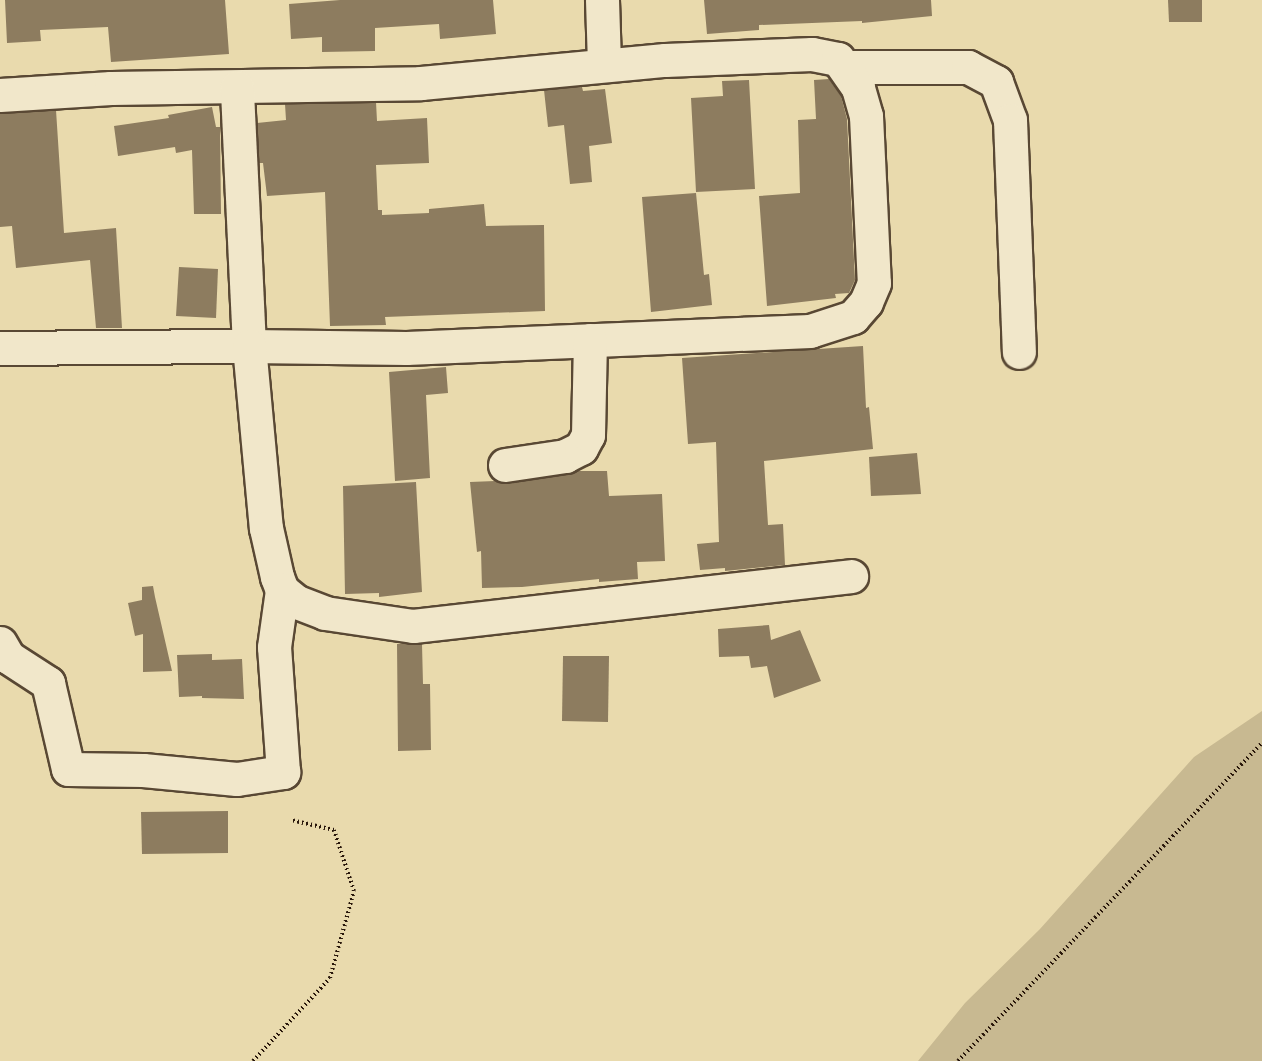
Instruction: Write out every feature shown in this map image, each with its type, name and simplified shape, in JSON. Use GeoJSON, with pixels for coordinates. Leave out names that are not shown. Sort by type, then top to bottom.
{"type":"FeatureCollection","features":[{"type":"Feature","properties":{"kind":"street"},"geometry":{"type":"LineString","coordinates":[[602,0],[604,64]]}},
{"type":"Feature","properties":{"kind":"street"},"geometry":{"type":"LineString","coordinates":[[0,95],[111,88],[421,83],[604,64],[812,54],[838,59],[847,67],[858,87],[866,116],[874,283],[866,302],[853,317],[810,331],[406,348],[249,346],[0,348]]}},
{"type":"Feature","properties":{"kind":"street"},"geometry":{"type":"LineString","coordinates":[[847,67],[968,67],[996,82],[1010,120],[1019,352]]}},
{"type":"Feature","properties":{"kind":"street"},"geometry":{"type":"LineString","coordinates":[[0,643],[8,657],[48,683],[68,769],[143,771],[237,778],[283,772],[274,647],[282,590],[266,528],[249,346],[237,87]]}},
{"type":"Feature","properties":{"kind":"street"},"geometry":{"type":"LineString","coordinates":[[505,465],[566,456],[581,448],[588,435],[590,340]]}},
{"type":"Feature","properties":{"kind":"street"},"geometry":{"type":"LineString","coordinates":[[282,590],[297,602],[325,613],[413,626],[851,576]]}},
{"type":"Feature","properties":{"kind":"path"},"geometry":{"type":"LineString","coordinates":[[958,1061],[1262,743]]}},
{"type":"Feature","properties":{"kind":"path"},"geometry":{"type":"LineString","coordinates":[[253,1061],[330,978],[354,891],[334,830],[291,820]]}},
{"type":"Feature","properties":{"kind":"shaded area"},"geometry":{"type":"Polygon","coordinates":[[[1262,711],[1262,1061],[918,1061],[965,1003],[1040,929],[1194,757],[1262,711]]]}},
{"type":"Feature","properties":{"kind":"building"},"geometry":{"type":"Polygon","coordinates":[[[5,0],[225,0],[229,54],[111,62],[108,27],[40,30],[41,41],[7,43],[5,0]]]}},
{"type":"Feature","properties":{"kind":"building"},"geometry":{"type":"Polygon","coordinates":[[[340,0],[493,0],[496,34],[440,39],[439,24],[375,28],[375,51],[322,52],[322,37],[291,39],[289,4],[340,0]]]}},
{"type":"Feature","properties":{"kind":"building"},"geometry":{"type":"Polygon","coordinates":[[[704,0],[931,0],[932,16],[862,23],[862,21],[759,25],[759,30],[707,34],[704,0]]]}},
{"type":"Feature","properties":{"kind":"building"},"geometry":{"type":"Polygon","coordinates":[[[1168,0],[1202,0],[1202,22],[1169,22],[1168,0]]]}},
{"type":"Feature","properties":{"kind":"building"},"geometry":{"type":"Polygon","coordinates":[[[829,79],[841,96],[847,119],[855,280],[849,293],[835,294],[836,298],[767,306],[759,196],[800,193],[798,120],[816,119],[814,80],[829,79]]]}},
{"type":"Feature","properties":{"kind":"building"},"geometry":{"type":"Polygon","coordinates":[[[749,80],[755,189],[696,192],[691,98],[723,96],[722,81],[749,80]]]}},
{"type":"Feature","properties":{"kind":"building"},"geometry":{"type":"Polygon","coordinates":[[[582,87],[583,91],[605,89],[612,143],[589,146],[592,182],[570,184],[564,125],[548,127],[544,90],[582,87]]]}},
{"type":"Feature","properties":{"kind":"building"},"geometry":{"type":"Polygon","coordinates":[[[376,102],[377,121],[427,118],[429,163],[376,165],[378,210],[382,210],[382,215],[429,213],[429,209],[484,204],[486,226],[544,225],[545,311],[385,317],[386,325],[330,326],[325,192],[267,196],[263,163],[259,163],[257,123],[286,120],[285,104],[376,102]]]}},
{"type":"Feature","properties":{"kind":"building"},"geometry":{"type":"Polygon","coordinates":[[[212,107],[216,127],[220,127],[221,214],[194,214],[192,150],[176,153],[175,147],[118,156],[114,126],[169,118],[168,115],[212,107]]]}},
{"type":"Feature","properties":{"kind":"building"},"geometry":{"type":"Polygon","coordinates":[[[56,110],[64,233],[116,228],[122,328],[96,328],[90,260],[16,268],[12,226],[0,227],[0,114],[56,110]]]}},
{"type":"Feature","properties":{"kind":"building"},"geometry":{"type":"Polygon","coordinates":[[[696,193],[704,275],[709,274],[712,305],[651,312],[642,197],[696,193]]]}},
{"type":"Feature","properties":{"kind":"building"},"geometry":{"type":"Polygon","coordinates":[[[179,267],[218,269],[216,318],[176,316],[179,267]]]}},
{"type":"Feature","properties":{"kind":"building"},"geometry":{"type":"Polygon","coordinates":[[[863,346],[866,408],[869,407],[873,449],[764,461],[768,525],[783,524],[785,565],[725,571],[725,568],[700,570],[697,544],[719,542],[716,442],[688,444],[682,358],[863,346]]]}},
{"type":"Feature","properties":{"kind":"building"},"geometry":{"type":"Polygon","coordinates":[[[446,367],[448,393],[426,395],[430,478],[395,481],[389,372],[446,367]]]}},
{"type":"Feature","properties":{"kind":"building"},"geometry":{"type":"Polygon","coordinates":[[[917,453],[921,494],[871,496],[869,457],[917,453]]]}},
{"type":"Feature","properties":{"kind":"building"},"geometry":{"type":"Polygon","coordinates":[[[576,471],[607,471],[609,496],[662,494],[665,561],[637,562],[638,579],[599,582],[599,579],[522,587],[482,588],[481,551],[477,552],[470,482],[495,481],[508,484],[576,471]]]}},
{"type":"Feature","properties":{"kind":"building"},"geometry":{"type":"Polygon","coordinates":[[[416,482],[422,592],[379,597],[379,593],[345,594],[343,486],[416,482]]]}},
{"type":"Feature","properties":{"kind":"building"},"geometry":{"type":"Polygon","coordinates":[[[153,586],[172,671],[143,672],[143,634],[135,636],[128,603],[142,600],[142,587],[153,586]]]}},
{"type":"Feature","properties":{"kind":"building"},"geometry":{"type":"Polygon","coordinates":[[[769,625],[771,640],[800,630],[821,681],[774,698],[767,666],[751,668],[749,656],[719,657],[718,629],[769,625]]]}},
{"type":"Feature","properties":{"kind":"building"},"geometry":{"type":"Polygon","coordinates":[[[397,644],[422,644],[423,684],[430,684],[431,750],[398,751],[397,644]]]}},
{"type":"Feature","properties":{"kind":"building"},"geometry":{"type":"Polygon","coordinates":[[[212,654],[212,660],[242,659],[244,699],[179,697],[177,655],[212,654]]]}},
{"type":"Feature","properties":{"kind":"building"},"geometry":{"type":"Polygon","coordinates":[[[563,656],[609,656],[608,722],[562,721],[563,656]]]}},
{"type":"Feature","properties":{"kind":"building"},"geometry":{"type":"Polygon","coordinates":[[[228,811],[228,853],[142,854],[141,812],[228,811]]]}}]}
